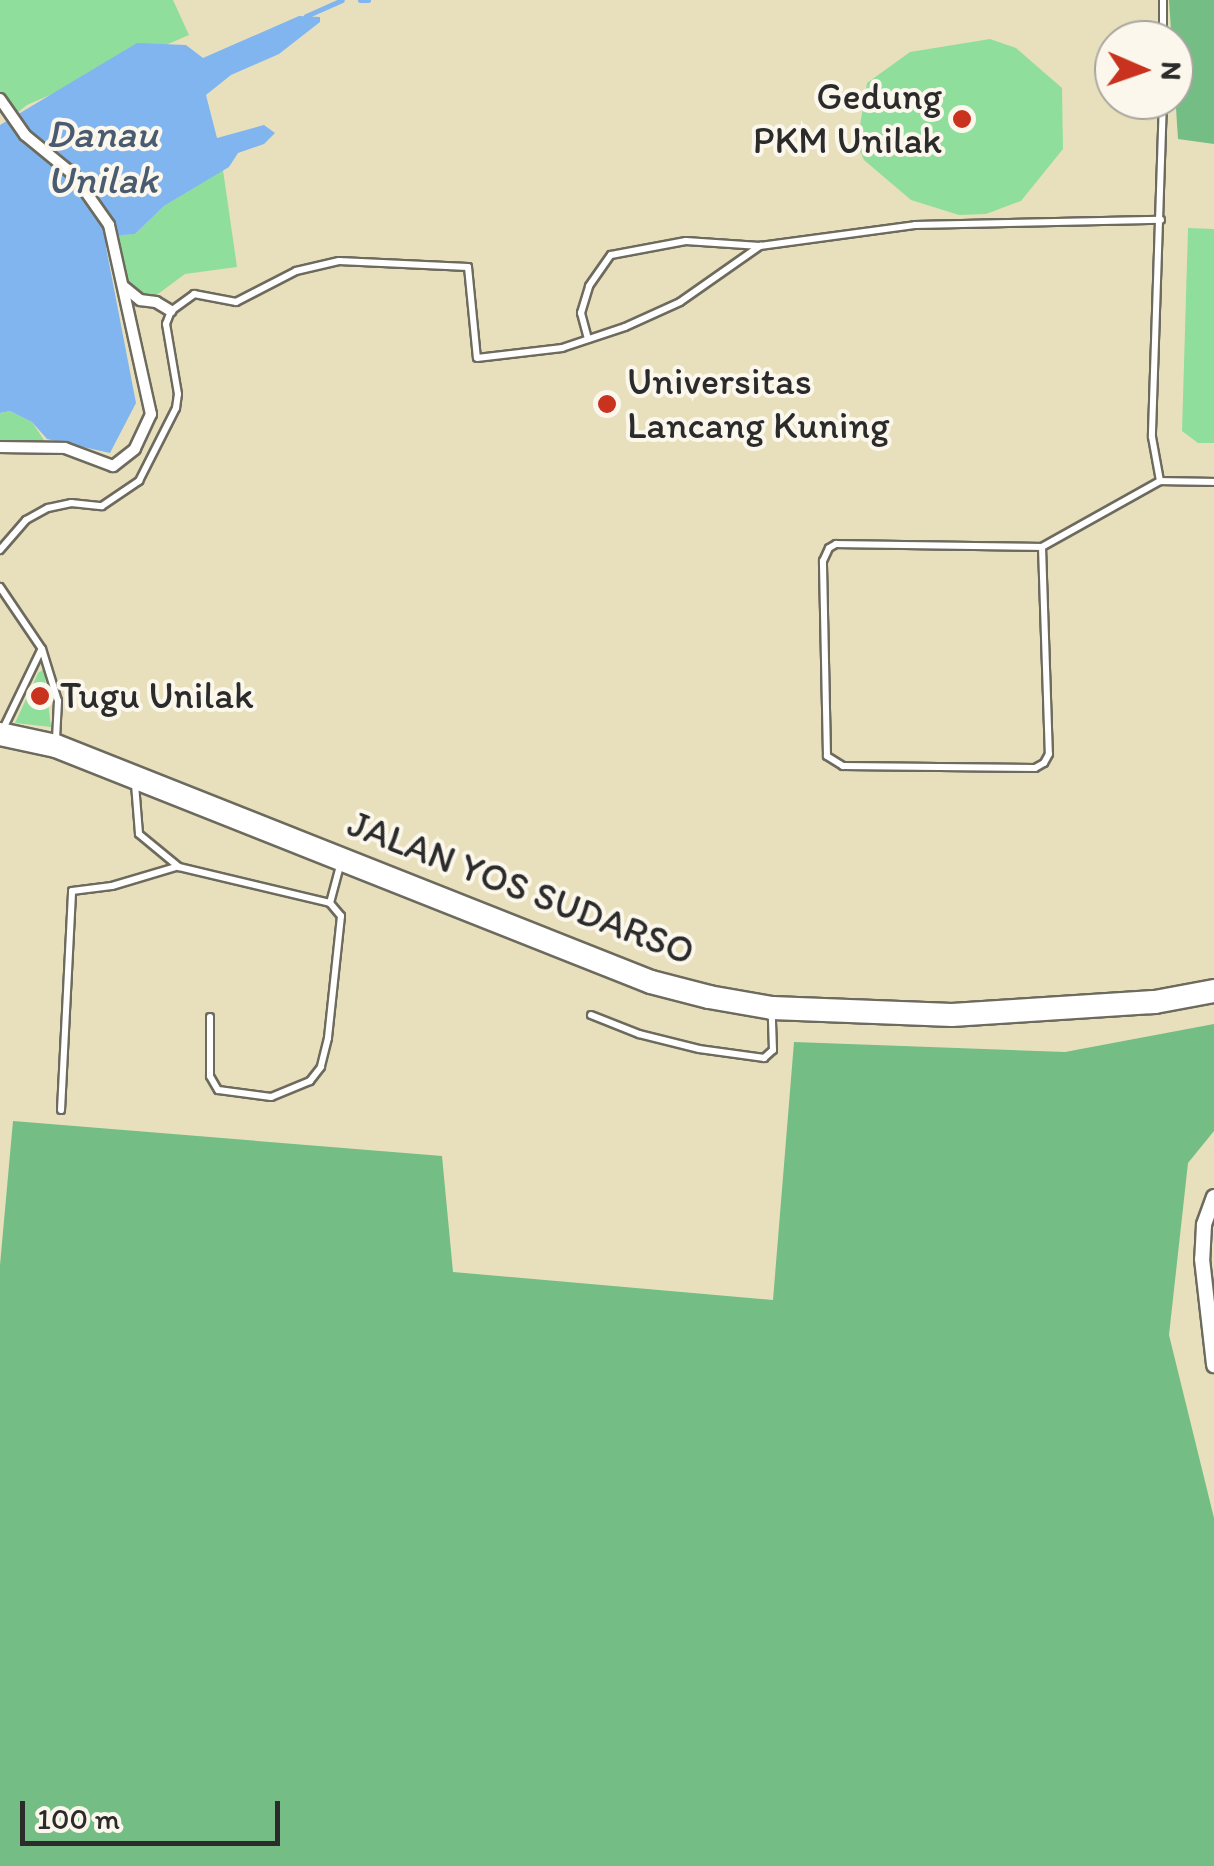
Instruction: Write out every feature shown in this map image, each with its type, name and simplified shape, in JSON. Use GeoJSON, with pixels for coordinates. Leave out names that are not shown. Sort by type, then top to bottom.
{"type":"FeatureCollection","features":[{"type":"Feature","properties":{"kind":"main road","name":"JALAN YOS SUDARSO"},"geometry":{"type":"LineString","coordinates":[[0,734],[56,746],[342,856],[651,982],[772,1008],[952,1014],[1155,1002],[1214,991]]}},
{"type":"Feature","properties":{"kind":"street"},"geometry":{"type":"LineString","coordinates":[[0,99],[24,134],[90,193],[114,242],[150,401],[145,433],[134,449],[113,466],[65,448],[0,447]]}},
{"type":"Feature","properties":{"kind":"street"},"geometry":{"type":"LineString","coordinates":[[124,286],[140,300],[156,302],[171,311]]}},
{"type":"Feature","properties":{"kind":"street"},"geometry":{"type":"LineString","coordinates":[[1214,1197],[1204,1225],[1202,1258],[1214,1365]]}},
{"type":"Feature","properties":{"kind":"lane"},"geometry":{"type":"LineString","coordinates":[[1160,482],[1152,437],[1162,120]]}},
{"type":"Feature","properties":{"kind":"lane"},"geometry":{"type":"LineString","coordinates":[[588,339],[581,313],[589,286],[611,256],[686,242],[760,246],[915,225],[1161,220]]}},
{"type":"Feature","properties":{"kind":"lane"},"geometry":{"type":"LineString","coordinates":[[0,550],[26,520],[48,508],[71,503],[102,506],[139,481],[176,408],[166,324],[171,311],[194,294],[236,302],[296,271],[340,261],[468,267],[478,358],[562,348],[588,339],[680,302],[760,246]]}},
{"type":"Feature","properties":{"kind":"lane"},"geometry":{"type":"LineString","coordinates":[[1042,547],[1049,737],[1044,764],[1035,768],[843,766],[827,756],[822,561],[829,548],[836,544],[1042,547],[1160,482],[1214,482]]}},
{"type":"Feature","properties":{"kind":"lane"},"geometry":{"type":"LineString","coordinates":[[0,587],[42,649],[58,700],[56,746]]}},
{"type":"Feature","properties":{"kind":"lane"},"geometry":{"type":"LineString","coordinates":[[0,734],[42,649]]}},
{"type":"Feature","properties":{"kind":"lane"},"geometry":{"type":"LineString","coordinates":[[135,778],[138,834],[177,866],[330,902],[342,916],[341,952],[328,1038],[320,1067],[310,1080],[271,1097],[218,1090],[210,1076],[210,1016]]}},
{"type":"Feature","properties":{"kind":"lane"},"geometry":{"type":"LineString","coordinates":[[330,902],[342,856]]}},
{"type":"Feature","properties":{"kind":"lane"},"geometry":{"type":"LineString","coordinates":[[61,1110],[72,891],[112,886],[177,866]]}},
{"type":"Feature","properties":{"kind":"lane"},"geometry":{"type":"LineString","coordinates":[[591,1015],[684,1046],[764,1058],[772,1050],[772,1008]]}},
{"type":"Feature","properties":{"kind":"green space"},"geometry":{"type":"Polygon","coordinates":[[[0,0],[173,0],[189,35],[27,105],[17,113],[0,95],[0,0]]]}},
{"type":"Feature","properties":{"kind":"green space"},"geometry":{"type":"Polygon","coordinates":[[[1169,0],[1214,0],[1214,144],[1178,139],[1177,120],[1194,120],[1194,20],[1170,20],[1169,0]]]}},
{"type":"Feature","properties":{"kind":"green space","name":"Gedung PKM Unilak"},"geometry":{"type":"Polygon","coordinates":[[[990,39],[1016,48],[1062,88],[1063,149],[1021,201],[986,214],[959,215],[911,200],[864,160],[857,144],[867,83],[910,52],[990,39]]]}},
{"type":"Feature","properties":{"kind":"green space"},"geometry":{"type":"Polygon","coordinates":[[[223,170],[237,267],[185,274],[154,297],[134,293],[124,275],[117,235],[135,234],[164,206],[223,170]]]}},
{"type":"Feature","properties":{"kind":"green space"},"geometry":{"type":"Polygon","coordinates":[[[1188,228],[1214,229],[1214,443],[1198,443],[1182,431],[1188,228]]]}},
{"type":"Feature","properties":{"kind":"green space"},"geometry":{"type":"Polygon","coordinates":[[[10,411],[32,422],[46,443],[0,440],[0,413],[10,411]]]}},
{"type":"Feature","properties":{"kind":"green space"},"geometry":{"type":"Polygon","coordinates":[[[44,669],[51,727],[15,723],[38,673],[44,669]]]}},
{"type":"Feature","properties":{"kind":"green space"},"geometry":{"type":"Polygon","coordinates":[[[1214,1024],[1214,1131],[1188,1163],[1169,1335],[1214,1518],[1214,1866],[0,1866],[0,1265],[13,1121],[442,1156],[453,1272],[773,1300],[794,1042],[1065,1052],[1214,1024]]]}},
{"type":"Feature","properties":{"kind":"water","name":"Danau Unilak"},"geometry":{"type":"Polygon","coordinates":[[[299,16],[320,17],[320,22],[279,54],[231,75],[206,95],[217,138],[264,125],[275,133],[264,144],[238,153],[229,167],[164,206],[135,234],[112,236],[106,247],[136,403],[110,453],[47,439],[32,422],[10,411],[0,413],[0,125],[137,43],[186,45],[203,58],[299,16]]]}},
{"type":"Feature","properties":{"kind":"waterway"},"geometry":{"type":"LineString","coordinates":[[306,16],[342,0]]}},
{"type":"Feature","properties":{"kind":"waterway"},"geometry":{"type":"LineString","coordinates":[[360,0],[368,0]]}},
{"type":"Feature","properties":{"kind":"place","name":"Gedung PKM Unilak"},"geometry":{"type":"Point","coordinates":[962,119]}},
{"type":"Feature","properties":{"kind":"place","name":"Universitas Lancang Kuning"},"geometry":{"type":"Point","coordinates":[607,404]}},
{"type":"Feature","properties":{"kind":"place","name":"Tugu Unilak"},"geometry":{"type":"Point","coordinates":[40,696]}}]}
